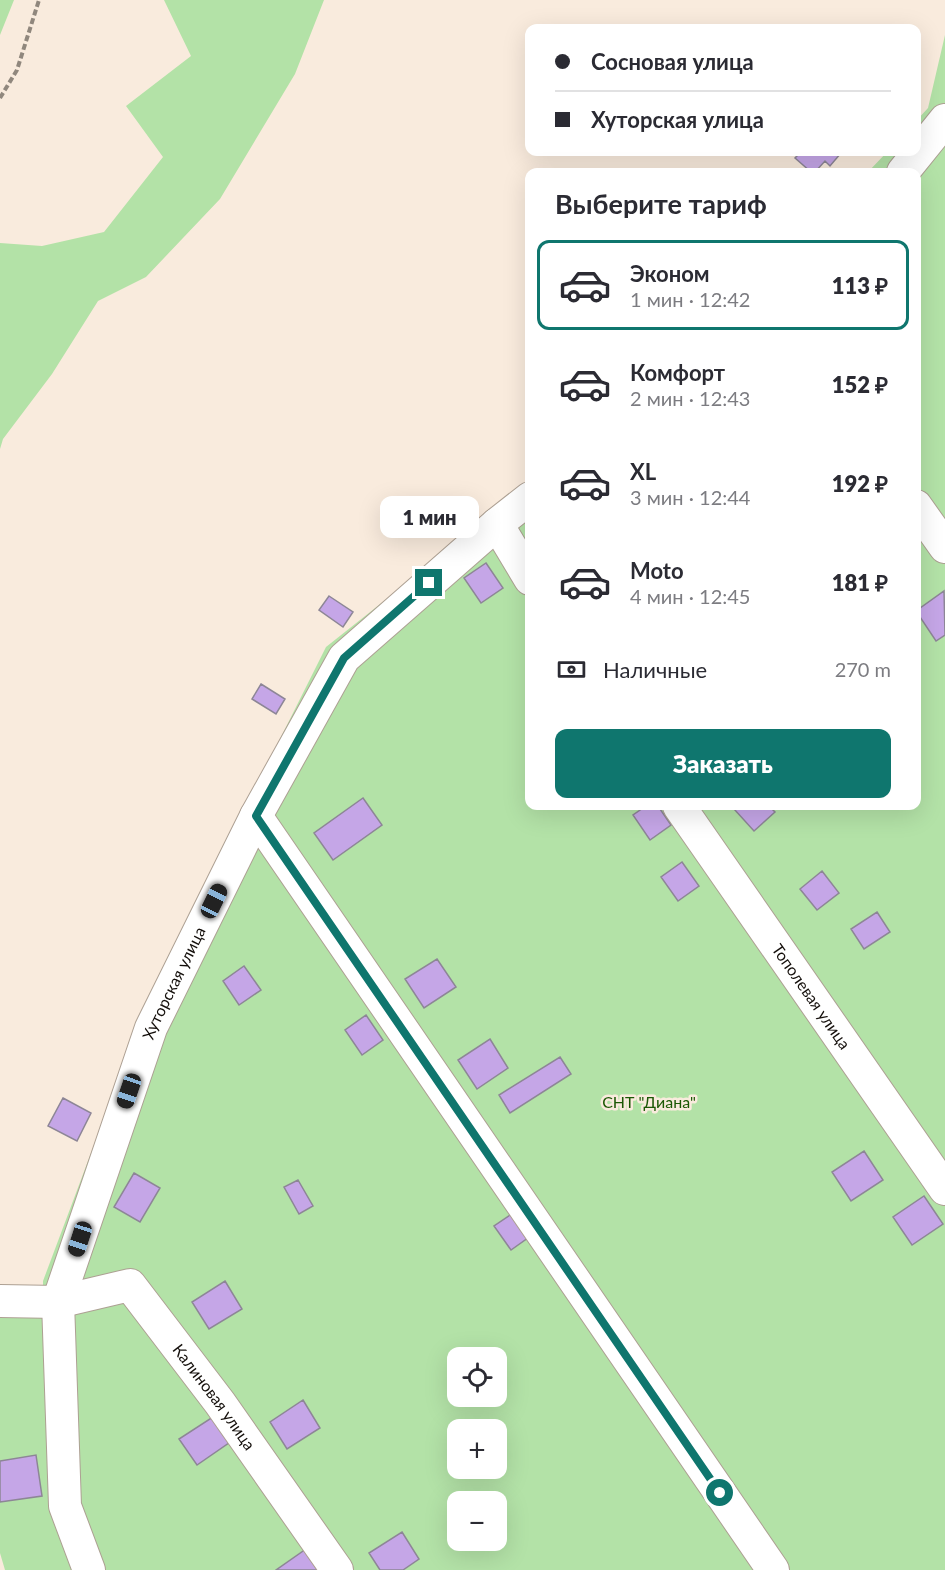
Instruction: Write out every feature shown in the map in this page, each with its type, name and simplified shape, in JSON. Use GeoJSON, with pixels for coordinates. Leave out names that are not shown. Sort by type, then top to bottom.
{"type":"FeatureCollection","features":[{"type":"Feature","properties":{"kind":"street"},"geometry":{"type":"LineString","coordinates":[[921,150],[945,120]]}},
{"type":"Feature","properties":{"kind":"street"},"geometry":{"type":"LineString","coordinates":[[906,168],[916,156]]}},
{"type":"Feature","properties":{"kind":"street","name":"Хуторская улица"},"geometry":{"type":"LineString","coordinates":[[89,1570],[65,1506],[58,1302],[151,1028],[256,816],[344,658],[496,524],[525,502]]}},
{"type":"Feature","properties":{"kind":"street"},"geometry":{"type":"LineString","coordinates":[[921,513],[945,547]]}},
{"type":"Feature","properties":{"kind":"street"},"geometry":{"type":"LineString","coordinates":[[496,524],[525,571]]}},
{"type":"Feature","properties":{"kind":"street","name":"Тополевая улица"},"geometry":{"type":"LineString","coordinates":[[682,810],[945,1189]]}},
{"type":"Feature","properties":{"kind":"street"},"geometry":{"type":"LineString","coordinates":[[256,816],[774,1570]]}},
{"type":"Feature","properties":{"kind":"street","name":"Калиновая улица"},"geometry":{"type":"LineString","coordinates":[[58,1302],[130,1285],[220,1403],[337,1570]]}},
{"type":"Feature","properties":{"kind":"street"},"geometry":{"type":"LineString","coordinates":[[0,1301],[58,1302]]}},
{"type":"Feature","properties":{"kind":"path"},"geometry":{"type":"LineString","coordinates":[[0,98],[17,70],[39,0]]}},
{"type":"Feature","properties":{"kind":"green space"},"geometry":{"type":"Polygon","coordinates":[[[0,0],[14,0],[0,35],[0,0]]]}},
{"type":"Feature","properties":{"kind":"green space"},"geometry":{"type":"Polygon","coordinates":[[[164,0],[324,0],[295,74],[220,199],[146,277],[98,301],[52,374],[3,439],[0,449],[0,243],[42,246],[104,232],[163,157],[126,106],[191,56],[164,0]]]}},
{"type":"Feature","properties":{"kind":"green space","name":"СНТ \"Диана\""},"geometry":{"type":"Polygon","coordinates":[[[945,35],[945,1570],[5,1570],[0,1553],[0,1311],[30,1313],[43,1318],[43,1281],[145,1009],[326,647],[525,489],[525,810],[921,810],[921,168],[872,168],[883,156],[921,156],[921,116],[928,108],[945,35]]]}},
{"type":"Feature","properties":{"kind":"building"},"geometry":{"type":"Polygon","coordinates":[[[797,156],[838,156],[830,166],[825,161],[819,168],[806,168],[795,158],[797,156]]]}},
{"type":"Feature","properties":{"kind":"building"},"geometry":{"type":"Polygon","coordinates":[[[486,563],[503,588],[481,603],[464,578],[486,563]]]}},
{"type":"Feature","properties":{"kind":"building"},"geometry":{"type":"Polygon","coordinates":[[[944,591],[945,635],[936,641],[921,618],[921,607],[944,591]]]}},
{"type":"Feature","properties":{"kind":"building"},"geometry":{"type":"Polygon","coordinates":[[[329,596],[353,612],[343,627],[319,610],[329,596]]]}},
{"type":"Feature","properties":{"kind":"building"},"geometry":{"type":"Polygon","coordinates":[[[261,684],[285,699],[276,714],[252,699],[261,684]]]}},
{"type":"Feature","properties":{"kind":"building"},"geometry":{"type":"Polygon","coordinates":[[[363,798],[382,825],[333,860],[314,833],[363,798]]]}},
{"type":"Feature","properties":{"kind":"building"},"geometry":{"type":"Polygon","coordinates":[[[640,810],[661,810],[671,825],[650,840],[633,815],[640,810]]]}},
{"type":"Feature","properties":{"kind":"building"},"geometry":{"type":"Polygon","coordinates":[[[735,810],[773,810],[775,812],[754,831],[735,810]]]}},
{"type":"Feature","properties":{"kind":"building"},"geometry":{"type":"Polygon","coordinates":[[[682,862],[699,886],[678,901],[661,877],[682,862]]]}},
{"type":"Feature","properties":{"kind":"building"},"geometry":{"type":"Polygon","coordinates":[[[822,871],[839,893],[817,910],[800,889],[822,871]]]}},
{"type":"Feature","properties":{"kind":"building"},"geometry":{"type":"Polygon","coordinates":[[[877,912],[890,932],[864,949],[851,929],[877,912]]]}},
{"type":"Feature","properties":{"kind":"building"},"geometry":{"type":"Polygon","coordinates":[[[437,959],[456,987],[424,1008],[405,979],[437,959]]]}},
{"type":"Feature","properties":{"kind":"building"},"geometry":{"type":"Polygon","coordinates":[[[244,966],[261,990],[239,1005],[223,981],[244,966]]]}},
{"type":"Feature","properties":{"kind":"building"},"geometry":{"type":"Polygon","coordinates":[[[366,1015],[383,1040],[362,1055],[345,1030],[366,1015]]]}},
{"type":"Feature","properties":{"kind":"building"},"geometry":{"type":"Polygon","coordinates":[[[490,1039],[508,1068],[477,1089],[458,1060],[490,1039]]]}},
{"type":"Feature","properties":{"kind":"building"},"geometry":{"type":"Polygon","coordinates":[[[560,1057],[571,1074],[510,1113],[499,1095],[560,1057]]]}},
{"type":"Feature","properties":{"kind":"building"},"geometry":{"type":"Polygon","coordinates":[[[63,1098],[91,1113],[77,1141],[48,1126],[63,1098]]]}},
{"type":"Feature","properties":{"kind":"building"},"geometry":{"type":"Polygon","coordinates":[[[864,1151],[883,1180],[851,1201],[832,1172],[864,1151]]]}},
{"type":"Feature","properties":{"kind":"building"},"geometry":{"type":"Polygon","coordinates":[[[134,1173],[160,1188],[140,1222],[114,1207],[134,1173]]]}},
{"type":"Feature","properties":{"kind":"building"},"geometry":{"type":"Polygon","coordinates":[[[298,1180],[313,1206],[299,1214],[284,1187],[298,1180]]]}},
{"type":"Feature","properties":{"kind":"building"},"geometry":{"type":"Polygon","coordinates":[[[924,1196],[943,1224],[912,1245],[893,1217],[924,1196]]]}},
{"type":"Feature","properties":{"kind":"building"},"geometry":{"type":"Polygon","coordinates":[[[516,1211],[532,1235],[511,1250],[494,1226],[516,1211]]]}},
{"type":"Feature","properties":{"kind":"building"},"geometry":{"type":"Polygon","coordinates":[[[225,1281],[242,1309],[209,1329],[192,1302],[225,1281]]]}},
{"type":"Feature","properties":{"kind":"building"},"geometry":{"type":"Polygon","coordinates":[[[303,1400],[320,1428],[287,1449],[270,1422],[303,1400]]]}},
{"type":"Feature","properties":{"kind":"building"},"geometry":{"type":"Polygon","coordinates":[[[219,1413],[236,1438],[197,1465],[179,1439],[219,1413]]]}},
{"type":"Feature","properties":{"kind":"building"},"geometry":{"type":"Polygon","coordinates":[[[36,1455],[42,1496],[0,1502],[0,1461],[36,1455]]]}},
{"type":"Feature","properties":{"kind":"building"},"geometry":{"type":"Polygon","coordinates":[[[402,1532],[419,1559],[403,1570],[380,1570],[369,1553],[402,1532]]]}},
{"type":"Feature","properties":{"kind":"building"},"geometry":{"type":"Polygon","coordinates":[[[306,1549],[321,1570],[276,1570],[306,1549]]]}},
{"type":"Feature","properties":{"kind":"route"},"geometry":{"type":"LineString","coordinates":[[429,583],[344,658],[256,816],[720,1493]]}}]}
